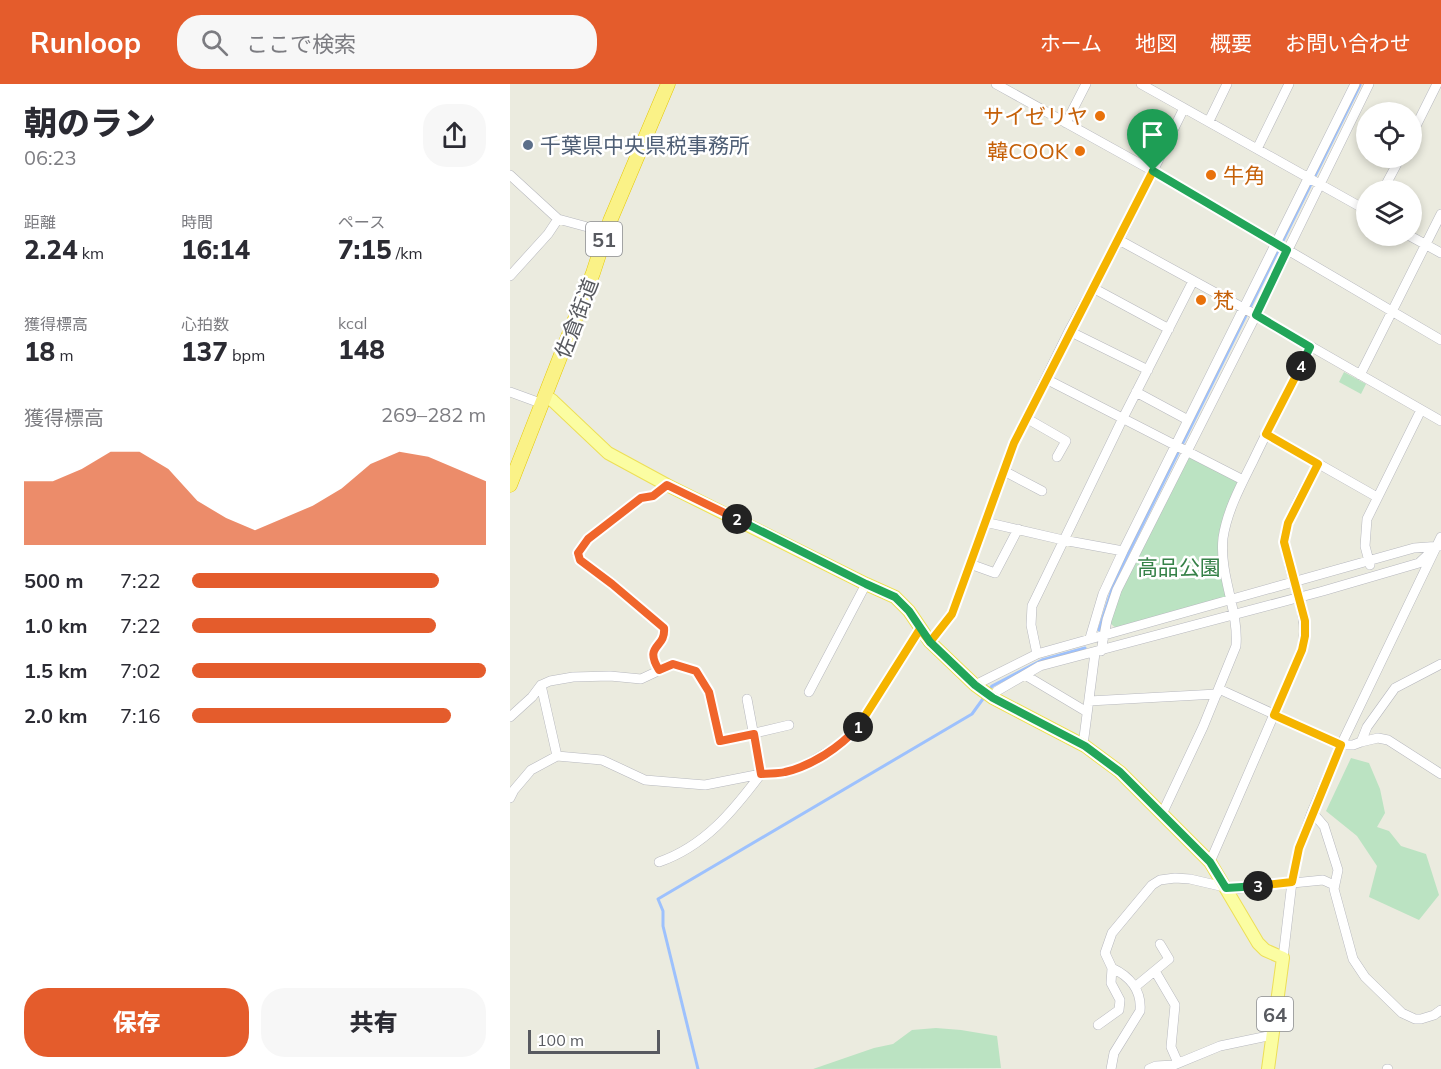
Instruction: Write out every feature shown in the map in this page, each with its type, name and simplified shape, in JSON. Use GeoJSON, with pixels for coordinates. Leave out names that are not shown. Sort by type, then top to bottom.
{"type":"FeatureCollection","features":[{"type":"Feature","properties":{"kind":"highway","name":"佐倉街道"},"geometry":{"type":"LineString","coordinates":[[510,485],[541,400],[593,273],[606,232],[668,84]]}},
{"type":"Feature","properties":{"kind":"main road"},"geometry":{"type":"LineString","coordinates":[[541,400],[553,401],[601,448],[667,485],[895,597],[909,611],[930,642],[975,685],[993,698],[1083,745],[1120,772],[1210,862],[1258,943],[1265,950],[1283,958]]}},
{"type":"Feature","properties":{"kind":"main road","name":"64"},"geometry":{"type":"LineString","coordinates":[[1268,1069],[1283,958]]}},
{"type":"Feature","properties":{"kind":"street"},"geometry":{"type":"LineString","coordinates":[[996,84],[1153,171],[1441,340]]}},
{"type":"Feature","properties":{"kind":"street"},"geometry":{"type":"LineString","coordinates":[[1066,123],[1086,84]]}},
{"type":"Feature","properties":{"kind":"street"},"geometry":{"type":"LineString","coordinates":[[1141,84],[1155,87],[1184,108],[1356,205]]}},
{"type":"Feature","properties":{"kind":"street"},"geometry":{"type":"LineString","coordinates":[[1209,121],[1227,84]]}},
{"type":"Feature","properties":{"kind":"street"},"geometry":{"type":"LineString","coordinates":[[1257,149],[1289,84]]}},
{"type":"Feature","properties":{"kind":"street"},"geometry":{"type":"LineString","coordinates":[[1090,638],[1103,594],[1123,551],[1256,315],[1369,84]]}},
{"type":"Feature","properties":{"kind":"street"},"geometry":{"type":"LineString","coordinates":[[1422,114],[1437,84]]}},
{"type":"Feature","properties":{"kind":"street"},"geometry":{"type":"LineString","coordinates":[[1083,745],[1098,652],[1117,590],[1181,448],[1188,420],[1355,85]]}},
{"type":"Feature","properties":{"kind":"street"},"geometry":{"type":"LineString","coordinates":[[930,642],[952,614],[1014,443],[1184,108]]}},
{"type":"Feature","properties":{"kind":"street"},"geometry":{"type":"LineString","coordinates":[[512,180],[558,219],[606,232]]}},
{"type":"Feature","properties":{"kind":"street"},"geometry":{"type":"LineString","coordinates":[[1360,375],[1441,214]]}},
{"type":"Feature","properties":{"kind":"street"},"geometry":{"type":"LineString","coordinates":[[510,276],[548,234],[558,219]]}},
{"type":"Feature","properties":{"kind":"street"},"geometry":{"type":"LineString","coordinates":[[1119,240],[1441,421]]}},
{"type":"Feature","properties":{"kind":"street"},"geometry":{"type":"LineString","coordinates":[[1422,243],[1441,253]]}},
{"type":"Feature","properties":{"kind":"street"},"geometry":{"type":"LineString","coordinates":[[1037,654],[1030,626],[1032,606],[1123,418],[1193,281]]}},
{"type":"Feature","properties":{"kind":"street"},"geometry":{"type":"LineString","coordinates":[[1093,288],[1169,329]]}},
{"type":"Feature","properties":{"kind":"street"},"geometry":{"type":"LineString","coordinates":[[1069,331],[1148,370]]}},
{"type":"Feature","properties":{"kind":"street"},"geometry":{"type":"LineString","coordinates":[[1162,814],[1218,692],[1236,646],[1237,633],[1226,580],[1223,538],[1228,516],[1243,480],[1310,347]]}},
{"type":"Feature","properties":{"kind":"street"},"geometry":{"type":"LineString","coordinates":[[1046,379],[1243,480]]}},
{"type":"Feature","properties":{"kind":"street"},"geometry":{"type":"LineString","coordinates":[[510,392],[541,400]]}},
{"type":"Feature","properties":{"kind":"street"},"geometry":{"type":"LineString","coordinates":[[1136,392],[1188,420]]}},
{"type":"Feature","properties":{"kind":"street"},"geometry":{"type":"LineString","coordinates":[[1374,575],[1365,546],[1367,519],[1421,410]]}},
{"type":"Feature","properties":{"kind":"street"},"geometry":{"type":"LineString","coordinates":[[1026,418],[1066,441],[1057,457]]}},
{"type":"Feature","properties":{"kind":"street"},"geometry":{"type":"LineString","coordinates":[[1266,434],[1377,497]]}},
{"type":"Feature","properties":{"kind":"street"},"geometry":{"type":"LineString","coordinates":[[1210,862],[1302,650],[1305,621],[1293,583],[1284,542],[1288,523],[1318,464]]}},
{"type":"Feature","properties":{"kind":"street"},"geometry":{"type":"LineString","coordinates":[[1004,471],[1042,491]]}},
{"type":"Feature","properties":{"kind":"street"},"geometry":{"type":"LineString","coordinates":[[659,670],[652,659],[652,653],[665,634],[664,628],[580,560],[578,553],[588,539],[641,498],[653,496],[667,485]]}},
{"type":"Feature","properties":{"kind":"street"},"geometry":{"type":"LineString","coordinates":[[985,522],[1123,551]]}},
{"type":"Feature","properties":{"kind":"street"},"geometry":{"type":"LineString","coordinates":[[970,564],[995,573],[1018,529]]}},
{"type":"Feature","properties":{"kind":"street"},"geometry":{"type":"LineString","coordinates":[[1283,958],[1292,882],[1299,848],[1312,812],[1341,745],[1441,537]]}},
{"type":"Feature","properties":{"kind":"street"},"geometry":{"type":"LineString","coordinates":[[975,685],[1037,654],[1090,638],[1104,636],[1414,548],[1438,546]]}},
{"type":"Feature","properties":{"kind":"street"},"geometry":{"type":"LineString","coordinates":[[993,698],[997,690],[1040,666],[1419,563],[1438,546]]}},
{"type":"Feature","properties":{"kind":"street"},"geometry":{"type":"LineString","coordinates":[[808,693],[866,584]]}},
{"type":"Feature","properties":{"kind":"street"},"geometry":{"type":"LineString","coordinates":[[510,798],[531,770],[556,756],[602,760],[645,780],[705,785],[761,774],[783,773],[797,768],[839,745],[857,728],[920,629]]}},
{"type":"Feature","properties":{"kind":"street"},"geometry":{"type":"LineString","coordinates":[[510,717],[532,697],[541,685],[550,681],[573,677],[610,676],[641,679],[673,664],[696,671],[709,692],[720,741],[789,725]]}},
{"type":"Feature","properties":{"kind":"street"},"geometry":{"type":"LineString","coordinates":[[1361,742],[1367,727],[1395,688],[1441,664]]}},
{"type":"Feature","properties":{"kind":"street"},"geometry":{"type":"LineString","coordinates":[[1024,675],[1087,712]]}},
{"type":"Feature","properties":{"kind":"street"},"geometry":{"type":"LineString","coordinates":[[541,685],[556,756]]}},
{"type":"Feature","properties":{"kind":"street"},"geometry":{"type":"LineString","coordinates":[[1089,701],[1218,692],[1341,745],[1353,745],[1378,738],[1388,740],[1441,774]]}},
{"type":"Feature","properties":{"kind":"street"},"geometry":{"type":"LineString","coordinates":[[659,862],[687,850],[704,838],[732,812],[761,774],[747,699]]}},
{"type":"Feature","properties":{"kind":"street"},"geometry":{"type":"LineString","coordinates":[[1312,812],[1324,826],[1338,870],[1334,889],[1353,959],[1365,977],[1408,1016],[1421,1019],[1441,1010]]}},
{"type":"Feature","properties":{"kind":"street"},"geometry":{"type":"LineString","coordinates":[[1098,1024],[1119,1010],[1120,1000],[1111,983],[1112,968],[1105,953],[1112,933],[1152,885],[1160,880],[1190,879],[1226,888],[1323,880],[1334,885]]}},
{"type":"Feature","properties":{"kind":"street"},"geometry":{"type":"LineString","coordinates":[[1135,987],[1169,959],[1160,944]]}},
{"type":"Feature","properties":{"kind":"street"},"geometry":{"type":"LineString","coordinates":[[1110,1069],[1114,1053],[1140,1011],[1138,992],[1135,987],[1123,973],[1112,968]]}},
{"type":"Feature","properties":{"kind":"street"},"geometry":{"type":"LineString","coordinates":[[1155,971],[1175,1005],[1171,1047],[1175,1066]]}},
{"type":"Feature","properties":{"kind":"street"},"geometry":{"type":"LineString","coordinates":[[1149,1069],[1156,1066],[1175,1066],[1220,1046],[1273,1035]]}},
{"type":"Feature","properties":{"kind":"green space"},"geometry":{"type":"Polygon","coordinates":[[[1344,372],[1366,384],[1361,394],[1339,382],[1344,372]]]}},
{"type":"Feature","properties":{"kind":"green space","name":"高品公園"},"geometry":{"type":"Polygon","coordinates":[[[1188,456],[1238,482],[1224,516],[1227,598],[1117,629],[1110,623],[1120,592],[1188,456]]]}},
{"type":"Feature","properties":{"kind":"green space"},"geometry":{"type":"Polygon","coordinates":[[[1351,758],[1369,763],[1380,789],[1385,813],[1377,827],[1389,831],[1401,846],[1426,854],[1439,895],[1419,920],[1369,897],[1377,866],[1357,836],[1326,811],[1351,758]]]}},
{"type":"Feature","properties":{"kind":"green space"},"geometry":{"type":"Polygon","coordinates":[[[936,1028],[997,1036],[1001,1068],[813,1069],[874,1048],[893,1044],[912,1030],[936,1028]]]}},
{"type":"Feature","properties":{"kind":"waterway"},"geometry":{"type":"LineString","coordinates":[[1099,630],[1115,580],[1360,85],[1358,84]]}},
{"type":"Feature","properties":{"kind":"waterway"},"geometry":{"type":"LineString","coordinates":[[989,690],[992,686],[1042,660],[1085,648]]}},
{"type":"Feature","properties":{"kind":"waterway"},"geometry":{"type":"LineString","coordinates":[[698,1069],[663,926],[663,911],[658,899],[972,714],[985,696]]}},
{"type":"Feature","properties":{"kind":"place","name":"サイゼリヤ"},"geometry":{"type":"Point","coordinates":[1100,116]}},
{"type":"Feature","properties":{"kind":"place","name":"千葉県中央県税事務所"},"geometry":{"type":"Point","coordinates":[528,145]}},
{"type":"Feature","properties":{"kind":"place","name":"韓COOK"},"geometry":{"type":"Point","coordinates":[1080,151]}},
{"type":"Feature","properties":{"kind":"place","name":"牛角"},"geometry":{"type":"Point","coordinates":[1211,175]}},
{"type":"Feature","properties":{"kind":"place","name":"梵"},"geometry":{"type":"Point","coordinates":[1201,300]}},
{"type":"Feature","properties":{"kind":"route"},"geometry":{"type":"LineString","coordinates":[[1153,171],[1119,240],[1069,331],[1014,443],[952,614],[930,642],[920,629],[857,728],[839,745],[804,766],[783,773],[761,774],[754,734],[720,741],[709,692],[696,671],[673,664],[659,670],[652,659],[652,653],[665,634],[664,628],[580,560],[578,553],[588,539],[641,498],[653,496],[667,485],[895,597],[909,611],[930,642],[975,685],[993,698],[1085,746],[1120,772],[1210,862],[1226,888],[1292,882],[1299,848],[1341,745],[1274,715],[1302,650],[1305,636],[1305,621],[1293,583],[1284,542],[1288,523],[1318,464],[1266,434],[1310,347],[1256,315],[1287,250],[1153,171]]}}]}
